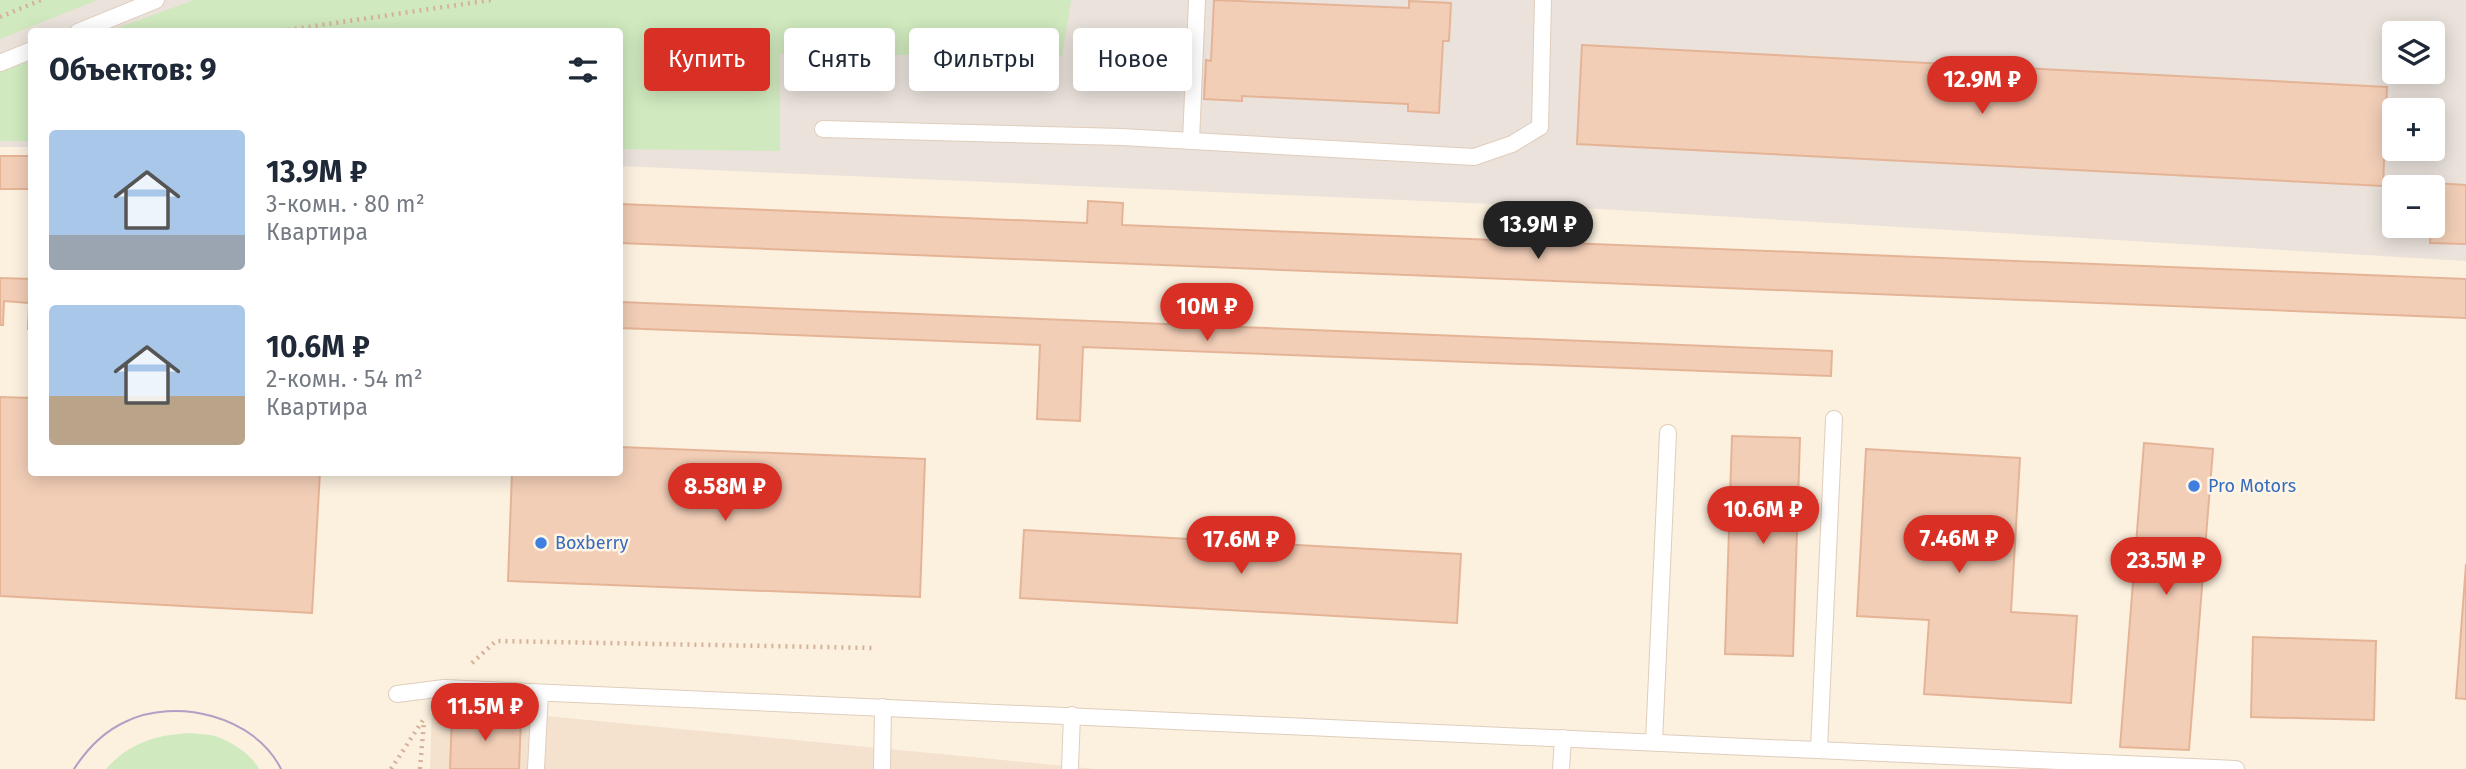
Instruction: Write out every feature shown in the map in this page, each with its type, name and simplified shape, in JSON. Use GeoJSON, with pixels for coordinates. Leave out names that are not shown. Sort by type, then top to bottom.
{"type":"FeatureCollection","features":[{"type":"Feature","properties":{"kind":"lane"},"geometry":{"type":"LineString","coordinates":[[88,28],[156,0]]}},
{"type":"Feature","properties":{"kind":"lane"},"geometry":{"type":"LineString","coordinates":[[1191,141],[1197,0]]}},
{"type":"Feature","properties":{"kind":"lane"},"geometry":{"type":"LineString","coordinates":[[823,129],[1191,141],[1474,157],[1511,144],[1540,127],[1543,0]]}},
{"type":"Feature","properties":{"kind":"lane"},"geometry":{"type":"LineString","coordinates":[[0,63],[28,52]]}},
{"type":"Feature","properties":{"kind":"lane"},"geometry":{"type":"LineString","coordinates":[[1819,749],[1834,419]]}},
{"type":"Feature","properties":{"kind":"lane"},"geometry":{"type":"LineString","coordinates":[[1654,742],[1668,433]]}},
{"type":"Feature","properties":{"kind":"lane"},"geometry":{"type":"LineString","coordinates":[[397,694],[444,688],[2236,769]]}},
{"type":"Feature","properties":{"kind":"lane"},"geometry":{"type":"LineString","coordinates":[[536,769],[540,693]]}},
{"type":"Feature","properties":{"kind":"lane"},"geometry":{"type":"LineString","coordinates":[[882,769],[883,707]]}},
{"type":"Feature","properties":{"kind":"lane"},"geometry":{"type":"LineString","coordinates":[[1070,769],[1072,715]]}},
{"type":"Feature","properties":{"kind":"lane"},"geometry":{"type":"LineString","coordinates":[[1561,769],[1563,738]]}},
{"type":"Feature","properties":{"kind":"path"},"geometry":{"type":"LineString","coordinates":[[0,17],[41,0]]}},
{"type":"Feature","properties":{"kind":"path"},"geometry":{"type":"LineString","coordinates":[[301,28],[491,0]]}},
{"type":"Feature","properties":{"kind":"path"},"geometry":{"type":"LineString","coordinates":[[391,769],[444,688],[496,640],[875,648]]}},
{"type":"Feature","properties":{"kind":"path"},"geometry":{"type":"LineString","coordinates":[[420,769],[425,718]]}},
{"type":"Feature","properties":{"kind":"shaded area"},"geometry":{"type":"Polygon","coordinates":[[[0,0],[2466,0],[2466,261],[1583,208],[623,166],[623,28],[28,28],[28,147],[0,147],[0,0]]]}},
{"type":"Feature","properties":{"kind":"shaded area"},"geometry":{"type":"Polygon","coordinates":[[[432,705],[1096,769],[430,769],[432,705]]]}},
{"type":"Feature","properties":{"kind":"green space"},"geometry":{"type":"Polygon","coordinates":[[[0,0],[97,0],[0,39],[0,0]]]}},
{"type":"Feature","properties":{"kind":"green space"},"geometry":{"type":"Polygon","coordinates":[[[194,0],[1071,0],[1062,56],[1059,56],[1059,28],[909,28],[909,55],[895,55],[895,28],[784,28],[784,54],[780,54],[780,151],[623,149],[623,28],[117,28],[194,0]]]}},
{"type":"Feature","properties":{"kind":"green space"},"geometry":{"type":"Polygon","coordinates":[[[28,62],[28,141],[0,141],[0,72],[28,62]]]}},
{"type":"Feature","properties":{"kind":"green space"},"geometry":{"type":"Polygon","coordinates":[[[189,733],[215,736],[229,742],[247,754],[259,769],[106,769],[124,753],[144,742],[189,733]]]}},
{"type":"Feature","properties":{"kind":"building"},"geometry":{"type":"Polygon","coordinates":[[[1214,0],[1409,8],[1409,1],[1451,3],[1449,41],[1443,41],[1439,113],[1408,111],[1408,104],[1242,96],[1242,101],[1204,99],[1206,60],[1211,61],[1214,0]]]}},
{"type":"Feature","properties":{"kind":"building"},"geometry":{"type":"Polygon","coordinates":[[[1582,45],[2387,87],[2387,98],[2382,98],[2382,186],[1577,144],[1582,45]]]}},
{"type":"Feature","properties":{"kind":"building"},"geometry":{"type":"Polygon","coordinates":[[[0,156],[28,156],[28,189],[0,189],[0,156]]]}},
{"type":"Feature","properties":{"kind":"building"},"geometry":{"type":"Polygon","coordinates":[[[2445,184],[2466,185],[2466,244],[2430,243],[2430,238],[2445,238],[2445,184]]]}},
{"type":"Feature","properties":{"kind":"building"},"geometry":{"type":"Polygon","coordinates":[[[1088,201],[1123,203],[1122,225],[2466,279],[2466,318],[623,243],[623,204],[1087,223],[1088,201]]]}},
{"type":"Feature","properties":{"kind":"building"},"geometry":{"type":"Polygon","coordinates":[[[0,278],[28,279],[28,303],[4,301],[3,325],[0,325],[0,278]]]}},
{"type":"Feature","properties":{"kind":"building"},"geometry":{"type":"Polygon","coordinates":[[[623,302],[1832,351],[1831,376],[1083,347],[1080,421],[1037,419],[1040,345],[623,328],[623,302]]]}},
{"type":"Feature","properties":{"kind":"building"},"geometry":{"type":"Polygon","coordinates":[[[0,397],[28,398],[28,476],[320,476],[312,613],[0,596],[0,397]]]}},
{"type":"Feature","properties":{"kind":"building"},"geometry":{"type":"Polygon","coordinates":[[[1732,436],[1800,438],[1793,656],[1725,654],[1732,436]]]}},
{"type":"Feature","properties":{"kind":"building"},"geometry":{"type":"Polygon","coordinates":[[[2144,443],[2213,449],[2189,750],[2120,747],[2144,443]]]}},
{"type":"Feature","properties":{"kind":"building"},"geometry":{"type":"Polygon","coordinates":[[[623,447],[925,459],[920,597],[508,581],[512,476],[623,476],[623,447]]]}},
{"type":"Feature","properties":{"kind":"building"},"geometry":{"type":"Polygon","coordinates":[[[1866,449],[2020,458],[2011,612],[2077,616],[2071,703],[1924,694],[1929,620],[1857,616],[1866,449]]]}},
{"type":"Feature","properties":{"kind":"building"},"geometry":{"type":"Polygon","coordinates":[[[1024,530],[1461,554],[1457,623],[1020,598],[1024,530]]]}},
{"type":"Feature","properties":{"kind":"building"},"geometry":{"type":"Polygon","coordinates":[[[2466,564],[2466,699],[2456,698],[2466,564]]]}},
{"type":"Feature","properties":{"kind":"building"},"geometry":{"type":"Polygon","coordinates":[[[2253,637],[2376,641],[2374,720],[2251,717],[2253,637]]]}},
{"type":"Feature","properties":{"kind":"building"},"geometry":{"type":"Polygon","coordinates":[[[452,715],[521,718],[519,769],[450,769],[452,715]]]}},
{"type":"Feature","properties":{"kind":"tram line"},"geometry":{"type":"LineString","coordinates":[[74,769],[96,742],[117,726],[145,715],[167,711],[212,716],[234,724],[253,736],[269,751],[281,769]]}},
{"type":"Feature","properties":{"kind":"place","name":"Pro Motors"},"geometry":{"type":"Point","coordinates":[2194,486]}},
{"type":"Feature","properties":{"kind":"place","name":"Boxberry"},"geometry":{"type":"Point","coordinates":[541,543]}}]}
